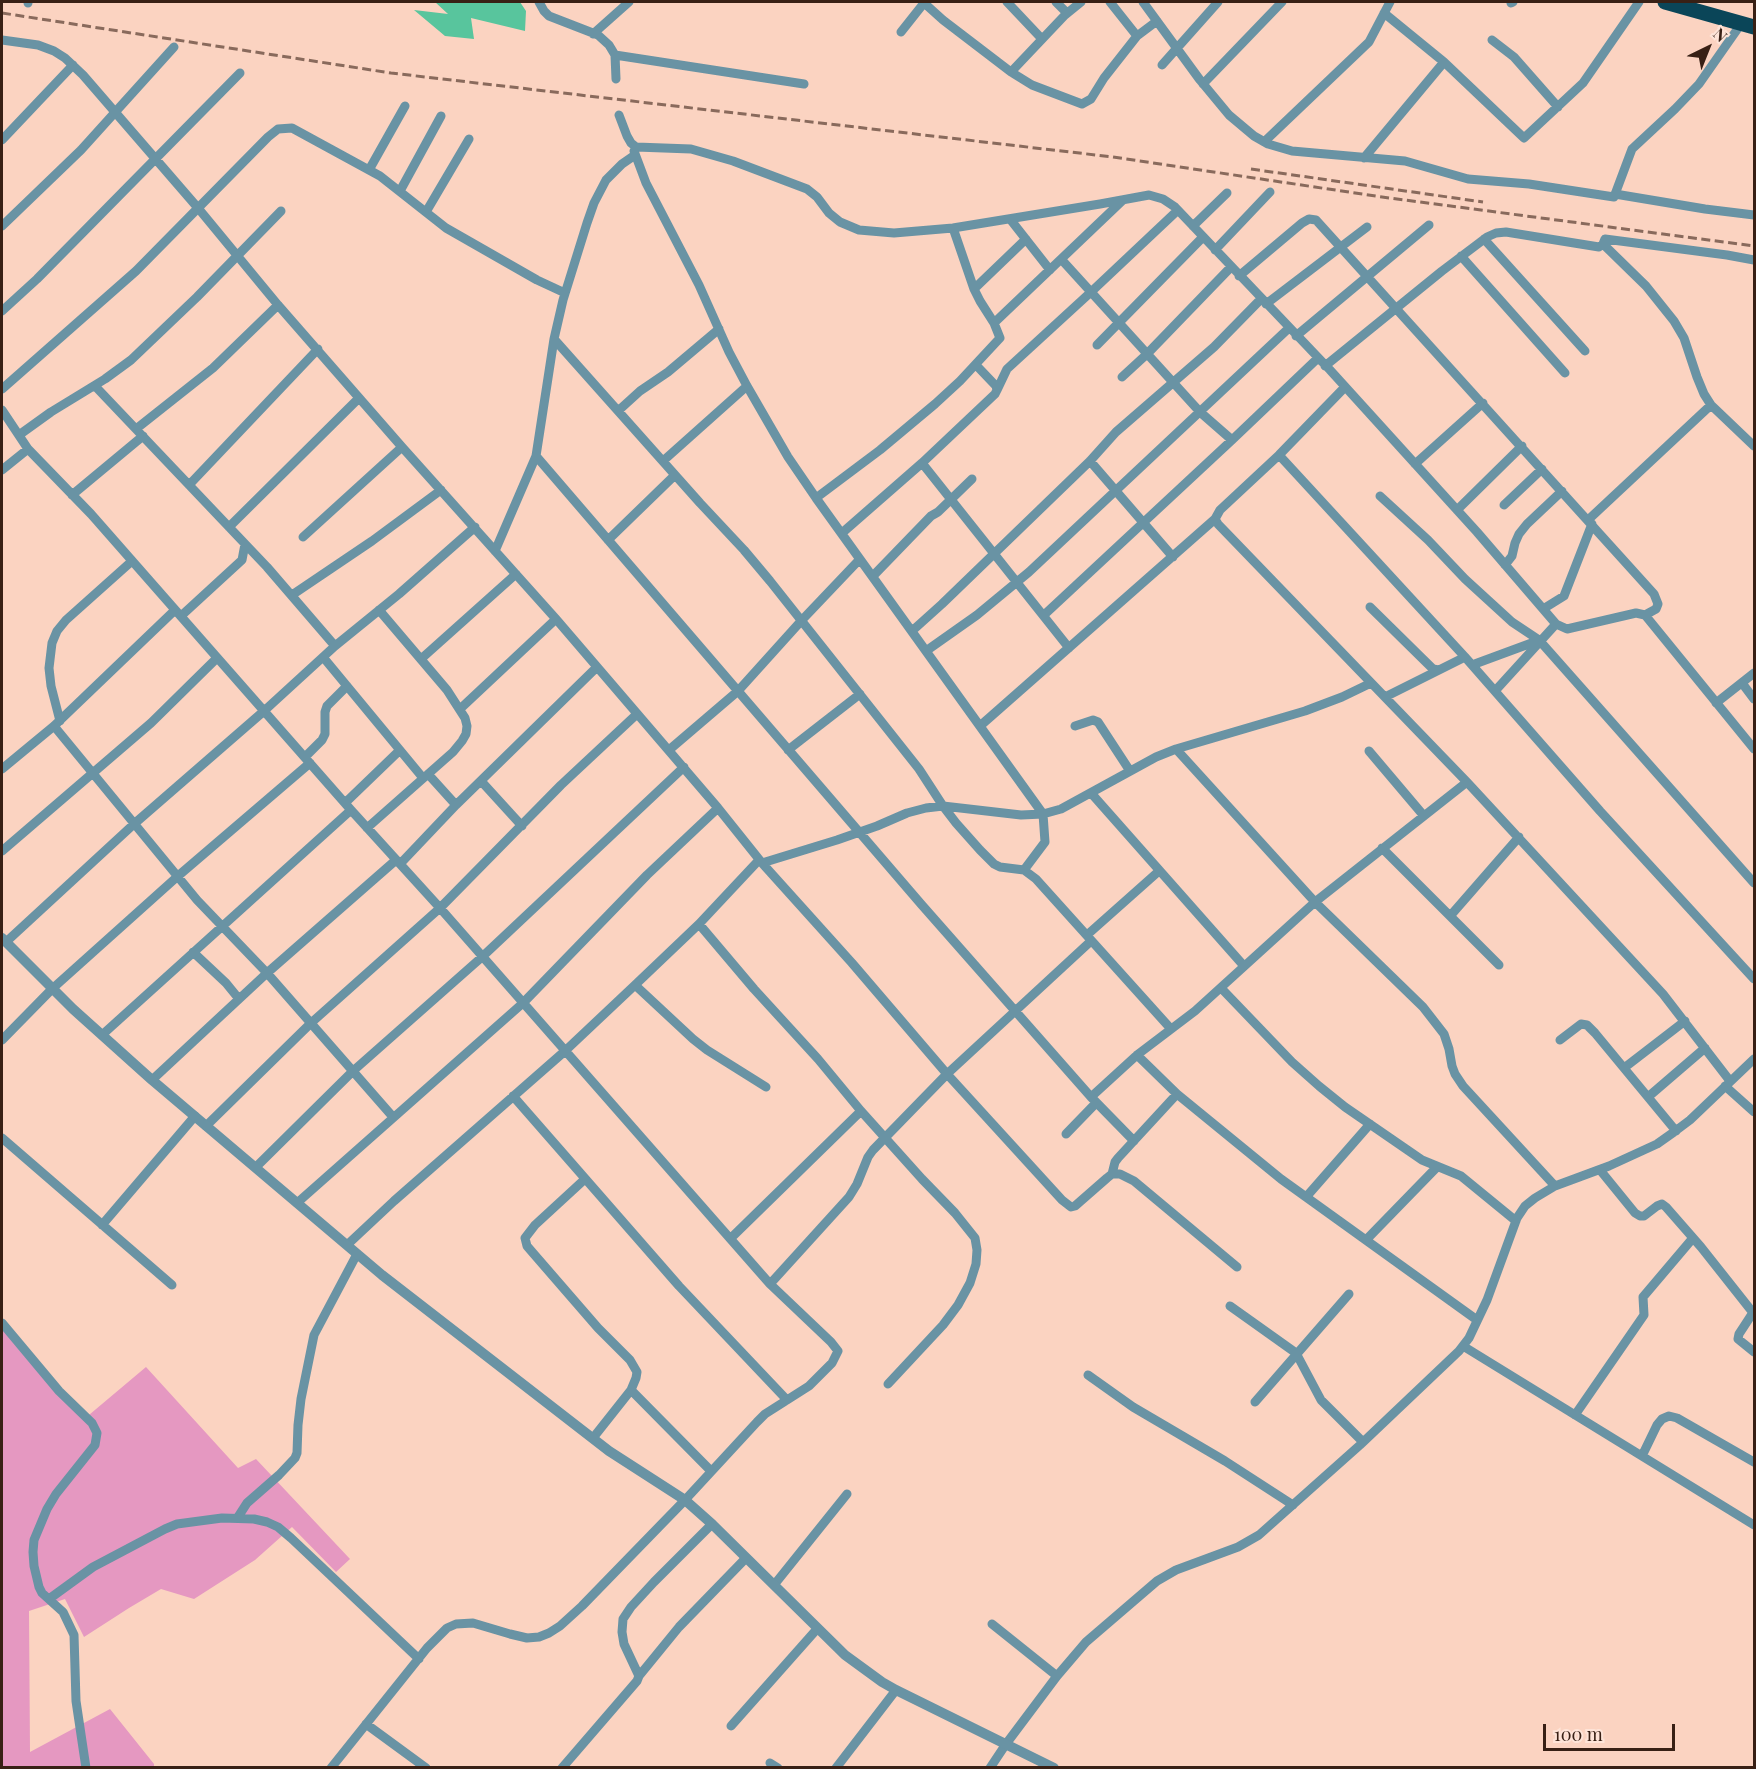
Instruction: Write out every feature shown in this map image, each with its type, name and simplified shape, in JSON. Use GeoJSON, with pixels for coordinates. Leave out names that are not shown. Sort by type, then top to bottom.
{"type":"FeatureCollection","features":[{"type":"Feature","properties":{"kind":"highway"},"geometry":{"type":"LineString","coordinates":[[1665,2],[1748,25]]}},
{"type":"Feature","properties":{"kind":"street"},"geometry":{"type":"LineString","coordinates":[[539,2],[549,16],[594,34],[609,45],[615,55],[616,79]]}},
{"type":"Feature","properties":{"kind":"street"},"geometry":{"type":"LineString","coordinates":[[594,34],[629,2]]}},
{"type":"Feature","properties":{"kind":"street"},"geometry":{"type":"LineString","coordinates":[[901,32],[923,2],[1011,72],[1032,85],[1082,104],[1091,99],[1104,78],[1137,36],[1157,21]]}},
{"type":"Feature","properties":{"kind":"street"},"geometry":{"type":"LineString","coordinates":[[1007,2],[1042,39]]}},
{"type":"Feature","properties":{"kind":"street"},"geometry":{"type":"LineString","coordinates":[[1056,2],[1067,13]]}},
{"type":"Feature","properties":{"kind":"street"},"geometry":{"type":"LineString","coordinates":[[1011,72],[1067,13],[1081,2]]}},
{"type":"Feature","properties":{"kind":"street"},"geometry":{"type":"LineString","coordinates":[[1110,2],[1137,36]]}},
{"type":"Feature","properties":{"kind":"street"},"geometry":{"type":"LineString","coordinates":[[1143,2],[1203,84],[1229,115],[1264,142],[1292,151],[1418,164],[1468,179],[1529,184],[1614,197],[1632,149],[1699,84],[1748,25]]}},
{"type":"Feature","properties":{"kind":"street"},"geometry":{"type":"LineString","coordinates":[[1162,65],[1218,2]]}},
{"type":"Feature","properties":{"kind":"street"},"geometry":{"type":"LineString","coordinates":[[1203,84],[1282,2]]}},
{"type":"Feature","properties":{"kind":"street"},"geometry":{"type":"LineString","coordinates":[[1264,142],[1369,42],[1389,2]]}},
{"type":"Feature","properties":{"kind":"street"},"geometry":{"type":"LineString","coordinates":[[1384,13],[1444,62],[1524,138],[1583,83],[1639,2]]}},
{"type":"Feature","properties":{"kind":"street"},"geometry":{"type":"LineString","coordinates":[[1492,40],[1514,57],[1558,107]]}},
{"type":"Feature","properties":{"kind":"street"},"geometry":{"type":"LineString","coordinates":[[2,51],[6,41],[38,45],[54,51],[73,65],[117,112],[279,305],[556,619],[684,767],[761,861],[947,1074],[1067,1205],[1076,1206],[1112,1174],[1115,1162],[1177,1094]]}},
{"type":"Feature","properties":{"kind":"street"},"geometry":{"type":"LineString","coordinates":[[2,226],[74,157],[174,47]]}},
{"type":"Feature","properties":{"kind":"street"},"geometry":{"type":"LineString","coordinates":[[615,55],[804,84]]}},
{"type":"Feature","properties":{"kind":"street"},"geometry":{"type":"LineString","coordinates":[[1364,158],[1444,62]]}},
{"type":"Feature","properties":{"kind":"street"},"geometry":{"type":"LineString","coordinates":[[2,140],[73,65]]}},
{"type":"Feature","properties":{"kind":"street"},"geometry":{"type":"LineString","coordinates":[[2,311],[37,279],[240,73]]}},
{"type":"Feature","properties":{"kind":"street"},"geometry":{"type":"LineString","coordinates":[[369,170],[405,106]]}},
{"type":"Feature","properties":{"kind":"street"},"geometry":{"type":"LineString","coordinates":[[619,115],[646,183],[699,285],[747,386],[788,457],[1043,814],[1045,842],[1024,870]]}},
{"type":"Feature","properties":{"kind":"street"},"geometry":{"type":"LineString","coordinates":[[400,191],[441,116]]}},
{"type":"Feature","properties":{"kind":"street"},"geometry":{"type":"LineString","coordinates":[[2,388],[136,271],[278,129],[292,128],[380,176],[447,228],[537,280],[565,293]]}},
{"type":"Feature","properties":{"kind":"street"},"geometry":{"type":"LineString","coordinates":[[426,212],[469,139]]}},
{"type":"Feature","properties":{"kind":"street"},"geometry":{"type":"LineString","coordinates":[[631,143],[636,147],[691,149],[733,161],[807,189],[818,197],[829,213],[840,222],[859,230],[894,233],[953,228],[1149,195],[1163,199],[1178,210],[1345,387],[1556,624],[1567,629],[1636,613],[1645,615],[1755,749]]}},
{"type":"Feature","properties":{"kind":"street"},"geometry":{"type":"LineString","coordinates":[[495,551],[536,456],[554,339],[565,293],[587,223],[600,189],[614,171],[635,155]]}},
{"type":"Feature","properties":{"kind":"street"},"geometry":{"type":"LineString","coordinates":[[1215,250],[1270,192]]}},
{"type":"Feature","properties":{"kind":"street"},"geometry":{"type":"LineString","coordinates":[[1193,226],[1227,193]]}},
{"type":"Feature","properties":{"kind":"street"},"geometry":{"type":"LineString","coordinates":[[1615,194],[1705,209],[1754,214]]}},
{"type":"Feature","properties":{"kind":"street"},"geometry":{"type":"LineString","coordinates":[[994,323],[1123,200]]}},
{"type":"Feature","properties":{"kind":"street"},"geometry":{"type":"LineString","coordinates":[[842,533],[992,398],[1007,369],[1178,210]]}},
{"type":"Feature","properties":{"kind":"street"},"geometry":{"type":"LineString","coordinates":[[19,435],[131,360],[197,297],[280,211]]}},
{"type":"Feature","properties":{"kind":"street"},"geometry":{"type":"LineString","coordinates":[[1010,219],[1050,270]]}},
{"type":"Feature","properties":{"kind":"street"},"geometry":{"type":"LineString","coordinates":[[1239,276],[1309,219],[1316,220],[1484,403],[1657,599],[1656,609],[1645,615]]}},
{"type":"Feature","properties":{"kind":"street"},"geometry":{"type":"LineString","coordinates":[[1296,336],[1429,225]]}},
{"type":"Feature","properties":{"kind":"street"},"geometry":{"type":"LineString","coordinates":[[912,631],[1090,461],[1116,432],[1264,301],[1367,227]]}},
{"type":"Feature","properties":{"kind":"street"},"geometry":{"type":"LineString","coordinates":[[816,498],[935,404],[976,365],[1000,338],[974,289],[953,228]]}},
{"type":"Feature","properties":{"kind":"street"},"geometry":{"type":"LineString","coordinates":[[1325,366],[1461,256],[1496,233],[1506,232],[1599,247],[1605,238],[1755,260]]}},
{"type":"Feature","properties":{"kind":"street"},"geometry":{"type":"LineString","coordinates":[[1096,345],[1203,237]]}},
{"type":"Feature","properties":{"kind":"street"},"geometry":{"type":"LineString","coordinates":[[974,289],[1026,239]]}},
{"type":"Feature","properties":{"kind":"street"},"geometry":{"type":"LineString","coordinates":[[1484,239],[1584,351]]}},
{"type":"Feature","properties":{"kind":"street"},"geometry":{"type":"LineString","coordinates":[[1603,244],[1646,286],[1674,321],[1684,338],[1704,394],[1711,405],[1755,446]]}},
{"type":"Feature","properties":{"kind":"street"},"geometry":{"type":"LineString","coordinates":[[1461,256],[1565,373]]}},
{"type":"Feature","properties":{"kind":"street"},"geometry":{"type":"LineString","coordinates":[[1061,259],[1200,412],[1232,440]]}},
{"type":"Feature","properties":{"kind":"street"},"geometry":{"type":"LineString","coordinates":[[1122,377],[1231,267]]}},
{"type":"Feature","properties":{"kind":"street"},"geometry":{"type":"LineString","coordinates":[[72,495],[279,305]]}},
{"type":"Feature","properties":{"kind":"street"},"geometry":{"type":"LineString","coordinates":[[926,651],[977,615],[1018,582],[1289,328]]}},
{"type":"Feature","properties":{"kind":"street"},"geometry":{"type":"LineString","coordinates":[[618,411],[719,329]]}},
{"type":"Feature","properties":{"kind":"street"},"geometry":{"type":"LineString","coordinates":[[554,339],[744,550],[919,769],[956,823],[994,864],[1024,870],[1036,879],[1171,1029]]}},
{"type":"Feature","properties":{"kind":"street"},"geometry":{"type":"LineString","coordinates":[[189,485],[318,349]]}},
{"type":"Feature","properties":{"kind":"street"},"geometry":{"type":"LineString","coordinates":[[1044,615],[1318,358]]}},
{"type":"Feature","properties":{"kind":"street"},"geometry":{"type":"LineString","coordinates":[[976,365],[996,386],[997,390]]}},
{"type":"Feature","properties":{"kind":"street"},"geometry":{"type":"LineString","coordinates":[[94,386],[245,544],[335,646]]}},
{"type":"Feature","properties":{"kind":"street"},"geometry":{"type":"LineString","coordinates":[[663,461],[747,386]]}},
{"type":"Feature","properties":{"kind":"street"},"geometry":{"type":"LineString","coordinates":[[980,726],[1215,519],[1220,510],[1345,387]]}},
{"type":"Feature","properties":{"kind":"street"},"geometry":{"type":"LineString","coordinates":[[229,527],[359,398]]}},
{"type":"Feature","properties":{"kind":"street"},"geometry":{"type":"LineString","coordinates":[[1415,464],[1484,403]]}},
{"type":"Feature","properties":{"kind":"street"},"geometry":{"type":"LineString","coordinates":[[1543,609],[1564,596],[1590,522],[1711,405]]}},
{"type":"Feature","properties":{"kind":"street"},"geometry":{"type":"LineString","coordinates":[[2,410],[28,449],[132,561],[770,1284],[838,1351],[832,1363],[809,1386],[765,1414],[582,1606],[549,1633],[538,1637],[527,1638],[473,1623],[456,1624],[447,1628],[436,1638],[331,1767]]}},
{"type":"Feature","properties":{"kind":"street"},"geometry":{"type":"LineString","coordinates":[[1456,510],[1522,446]]}},
{"type":"Feature","properties":{"kind":"street"},"geometry":{"type":"LineString","coordinates":[[303,537],[402,447]]}},
{"type":"Feature","properties":{"kind":"street"},"geometry":{"type":"LineString","coordinates":[[2,470],[28,449]]}},
{"type":"Feature","properties":{"kind":"street"},"geometry":{"type":"LineString","coordinates":[[1278,455],[1468,661],[1600,811],[1755,979]]}},
{"type":"Feature","properties":{"kind":"street"},"geometry":{"type":"LineString","coordinates":[[536,456],[1015,1011],[1093,1100],[1134,1141]]}},
{"type":"Feature","properties":{"kind":"street"},"geometry":{"type":"LineString","coordinates":[[1090,461],[1173,557]]}},
{"type":"Feature","properties":{"kind":"street"},"geometry":{"type":"LineString","coordinates":[[922,463],[1069,648]]}},
{"type":"Feature","properties":{"kind":"street"},"geometry":{"type":"LineString","coordinates":[[1504,506],[1542,469]]}},
{"type":"Feature","properties":{"kind":"street"},"geometry":{"type":"LineString","coordinates":[[608,540],[675,475]]}},
{"type":"Feature","properties":{"kind":"street"},"geometry":{"type":"LineString","coordinates":[[873,576],[931,516],[972,479]]}},
{"type":"Feature","properties":{"kind":"street"},"geometry":{"type":"LineString","coordinates":[[292,595],[372,541],[441,490]]}},
{"type":"Feature","properties":{"kind":"street"},"geometry":{"type":"LineString","coordinates":[[1505,565],[1512,556],[1515,543],[1527,524],[1562,491]]}},
{"type":"Feature","properties":{"kind":"street"},"geometry":{"type":"LineString","coordinates":[[1380,495],[1512,622],[1539,640],[1755,882]]}},
{"type":"Feature","properties":{"kind":"street"},"geometry":{"type":"LineString","coordinates":[[1215,519],[1519,837],[1663,994],[1705,1048],[1728,1084],[1755,1112]]}},
{"type":"Feature","properties":{"kind":"street"},"geometry":{"type":"LineString","coordinates":[[475,527],[335,646],[4,940],[52,989],[152,1080],[357,1254],[424,1309],[609,1451],[685,1500],[846,1655],[896,1690],[1054,1767]]}},
{"type":"Feature","properties":{"kind":"street"},"geometry":{"type":"LineString","coordinates":[[2,770],[178,613],[242,561],[245,544]]}},
{"type":"Feature","properties":{"kind":"street"},"geometry":{"type":"LineString","coordinates":[[669,750],[738,691],[860,559]]}},
{"type":"Feature","properties":{"kind":"street"},"geometry":{"type":"LineString","coordinates":[[132,561],[66,620],[57,631],[52,643],[49,668],[57,723],[93,773],[178,876],[222,927],[267,973],[393,1117]]}},
{"type":"Feature","properties":{"kind":"street"},"geometry":{"type":"LineString","coordinates":[[421,659],[516,574]]}},
{"type":"Feature","properties":{"kind":"street"},"geometry":{"type":"LineString","coordinates":[[1370,607],[1433,669],[1439,670]]}},
{"type":"Feature","properties":{"kind":"street"},"geometry":{"type":"LineString","coordinates":[[367,828],[453,752],[462,741],[467,726],[460,709],[447,690],[379,610]]}},
{"type":"Feature","properties":{"kind":"street"},"geometry":{"type":"LineString","coordinates":[[460,709],[556,619]]}},
{"type":"Feature","properties":{"kind":"street"},"geometry":{"type":"LineString","coordinates":[[1495,691],[1556,624]]}},
{"type":"Feature","properties":{"kind":"street"},"geometry":{"type":"LineString","coordinates":[[1385,697],[1439,670],[1539,640]]}},
{"type":"Feature","properties":{"kind":"street"},"geometry":{"type":"LineString","coordinates":[[323,657],[400,750],[456,805]]}},
{"type":"Feature","properties":{"kind":"street"},"geometry":{"type":"LineString","coordinates":[[2,851],[151,723],[217,658]]}},
{"type":"Feature","properties":{"kind":"street"},"geometry":{"type":"LineString","coordinates":[[152,1080],[267,973],[398,862],[597,667]]}},
{"type":"Feature","properties":{"kind":"street"},"geometry":{"type":"LineString","coordinates":[[1716,703],[1755,673]]}},
{"type":"Feature","properties":{"kind":"street"},"geometry":{"type":"LineString","coordinates":[[347,1245],[444,1155],[565,1051],[699,924],[761,861],[859,832],[907,813],[943,806],[1021,815],[1043,814],[1061,809],[1156,757],[1305,711],[1342,697],[1371,682]]}},
{"type":"Feature","properties":{"kind":"street"},"geometry":{"type":"LineString","coordinates":[[1742,683],[1755,699]]}},
{"type":"Feature","properties":{"kind":"street"},"geometry":{"type":"LineString","coordinates":[[2,1040],[52,989],[308,760],[325,734],[327,706],[347,686]]}},
{"type":"Feature","properties":{"kind":"street"},"geometry":{"type":"LineString","coordinates":[[788,750],[860,694]]}},
{"type":"Feature","properties":{"kind":"street"},"geometry":{"type":"LineString","coordinates":[[206,1126],[311,1023],[440,908],[561,785],[637,714]]}},
{"type":"Feature","properties":{"kind":"street"},"geometry":{"type":"LineString","coordinates":[[1076,726],[1093,720],[1098,722],[1130,771]]}},
{"type":"Feature","properties":{"kind":"street"},"geometry":{"type":"LineString","coordinates":[[1176,749],[1315,902],[1423,1007],[1444,1034],[1452,1066],[1463,1086],[1555,1186]]}},
{"type":"Feature","properties":{"kind":"street"},"geometry":{"type":"LineString","coordinates":[[102,1035],[222,927],[348,806],[400,750]]}},
{"type":"Feature","properties":{"kind":"street"},"geometry":{"type":"LineString","coordinates":[[1370,751],[1424,816]]}},
{"type":"Feature","properties":{"kind":"street"},"geometry":{"type":"LineString","coordinates":[[256,1167],[352,1071],[482,957],[684,767]]}},
{"type":"Feature","properties":{"kind":"street"},"geometry":{"type":"LineString","coordinates":[[481,781],[522,826]]}},
{"type":"Feature","properties":{"kind":"street"},"geometry":{"type":"LineString","coordinates":[[1066,1134],[1093,1100],[1137,1056],[1221,988],[1315,902],[1467,782]]}},
{"type":"Feature","properties":{"kind":"street"},"geometry":{"type":"LineString","coordinates":[[1091,794],[1244,966]]}},
{"type":"Feature","properties":{"kind":"street"},"geometry":{"type":"LineString","coordinates":[[297,1203],[523,1003],[647,875],[718,808]]}},
{"type":"Feature","properties":{"kind":"street"},"geometry":{"type":"LineString","coordinates":[[1451,915],[1519,837]]}},
{"type":"Feature","properties":{"kind":"street"},"geometry":{"type":"LineString","coordinates":[[1382,848],[1499,964]]}},
{"type":"Feature","properties":{"kind":"street"},"geometry":{"type":"LineString","coordinates":[[770,1284],[849,1197],[868,1157],[885,1138],[947,1074],[1159,871]]}},
{"type":"Feature","properties":{"kind":"street"},"geometry":{"type":"LineString","coordinates":[[699,924],[975,1238],[976,1264],[958,1305],[943,1325],[888,1384]]}},
{"type":"Feature","properties":{"kind":"street"},"geometry":{"type":"LineString","coordinates":[[194,952],[239,999]]}},
{"type":"Feature","properties":{"kind":"street"},"geometry":{"type":"LineString","coordinates":[[635,985],[700,1044],[766,1087]]}},
{"type":"Feature","properties":{"kind":"street"},"geometry":{"type":"LineString","coordinates":[[1221,988],[1301,1070],[1345,1107],[1422,1160],[1461,1176],[1516,1221]]}},
{"type":"Feature","properties":{"kind":"street"},"geometry":{"type":"LineString","coordinates":[[1624,1068],[1685,1021]]}},
{"type":"Feature","properties":{"kind":"street"},"geometry":{"type":"LineString","coordinates":[[1560,1040],[1581,1024],[1587,1025],[1676,1131]]}},
{"type":"Feature","properties":{"kind":"street"},"geometry":{"type":"LineString","coordinates":[[1648,1097],[1705,1048]]}},
{"type":"Feature","properties":{"kind":"street"},"geometry":{"type":"LineString","coordinates":[[1137,1056],[1177,1094],[1281,1179],[1477,1320]]}},
{"type":"Feature","properties":{"kind":"street"},"geometry":{"type":"LineString","coordinates":[[990,1767],[1086,1642],[1145,1590],[1176,1570],[1250,1541],[1364,1442],[1447,1363],[1463,1346],[1477,1320],[1487,1300],[1516,1221],[1526,1206],[1555,1186],[1600,1170],[1657,1144],[1676,1131],[1755,1059]]}},
{"type":"Feature","properties":{"kind":"street"},"geometry":{"type":"LineString","coordinates":[[513,1096],[700,1309],[788,1400]]}},
{"type":"Feature","properties":{"kind":"street"},"geometry":{"type":"LineString","coordinates":[[731,1239],[861,1111]]}},
{"type":"Feature","properties":{"kind":"street"},"geometry":{"type":"LineString","coordinates":[[102,1225],[195,1116]]}},
{"type":"Feature","properties":{"kind":"street"},"geometry":{"type":"LineString","coordinates":[[1307,1196],[1370,1124]]}},
{"type":"Feature","properties":{"kind":"street"},"geometry":{"type":"LineString","coordinates":[[2,1138],[172,1285]]}},
{"type":"Feature","properties":{"kind":"street"},"geometry":{"type":"LineString","coordinates":[[1366,1240],[1437,1167]]}},
{"type":"Feature","properties":{"kind":"street"},"geometry":{"type":"LineString","coordinates":[[1600,1170],[1635,1213],[1644,1216],[1662,1204],[1693,1238],[1754,1313],[1738,1339],[1755,1352]]}},
{"type":"Feature","properties":{"kind":"street"},"geometry":{"type":"LineString","coordinates":[[1112,1174],[1120,1174],[1134,1181],[1237,1267]]}},
{"type":"Feature","properties":{"kind":"street"},"geometry":{"type":"LineString","coordinates":[[585,1179],[530,1230],[525,1242],[577,1305],[634,1366],[636,1378],[631,1390],[593,1438]]}},
{"type":"Feature","properties":{"kind":"street"},"geometry":{"type":"LineString","coordinates":[[1575,1415],[1644,1315],[1643,1297],[1693,1238]]}},
{"type":"Feature","properties":{"kind":"street"},"geometry":{"type":"LineString","coordinates":[[238,1517],[247,1503],[295,1458],[301,1399],[314,1335],[357,1254]]}},
{"type":"Feature","properties":{"kind":"street"},"geometry":{"type":"LineString","coordinates":[[1255,1402],[1348,1294]]}},
{"type":"Feature","properties":{"kind":"street"},"geometry":{"type":"LineString","coordinates":[[1230,1306],[1296,1353],[1321,1400],[1364,1442]]}},
{"type":"Feature","properties":{"kind":"street"},"geometry":{"type":"LineString","coordinates":[[2,1323],[59,1391],[92,1423],[97,1433],[95,1445],[56,1494],[34,1540],[36,1578],[42,1593],[63,1612],[75,1635],[76,1701],[86,1767]]}},
{"type":"Feature","properties":{"kind":"street"},"geometry":{"type":"LineString","coordinates":[[1463,1346],[1755,1525]]}},
{"type":"Feature","properties":{"kind":"street"},"geometry":{"type":"LineString","coordinates":[[1088,1375],[1132,1407],[1225,1461],[1293,1505]]}},
{"type":"Feature","properties":{"kind":"street"},"geometry":{"type":"LineString","coordinates":[[631,1390],[711,1472]]}},
{"type":"Feature","properties":{"kind":"street"},"geometry":{"type":"LineString","coordinates":[[1642,1456],[1657,1425],[1669,1416],[1677,1418],[1755,1462]]}},
{"type":"Feature","properties":{"kind":"street"},"geometry":{"type":"LineString","coordinates":[[774,1585],[847,1494]]}},
{"type":"Feature","properties":{"kind":"street"},"geometry":{"type":"LineString","coordinates":[[49,1599],[93,1567],[165,1529],[190,1521],[238,1517],[267,1522],[278,1527],[419,1659]]}},
{"type":"Feature","properties":{"kind":"street"},"geometry":{"type":"LineString","coordinates":[[639,1676],[624,1644],[623,1619],[654,1582],[712,1524]]}},
{"type":"Feature","properties":{"kind":"street"},"geometry":{"type":"LineString","coordinates":[[562,1767],[635,1685],[639,1676],[679,1627],[746,1558]]}},
{"type":"Feature","properties":{"kind":"street"},"geometry":{"type":"LineString","coordinates":[[992,1624],[1058,1676]]}},
{"type":"Feature","properties":{"kind":"street"},"geometry":{"type":"LineString","coordinates":[[731,1726],[817,1629]]}},
{"type":"Feature","properties":{"kind":"street"},"geometry":{"type":"LineString","coordinates":[[836,1767],[896,1690]]}},
{"type":"Feature","properties":{"kind":"street"},"geometry":{"type":"LineString","coordinates":[[366,1724],[426,1767]]}},
{"type":"Feature","properties":{"kind":"shaded area"},"geometry":{"type":"Polygon","coordinates":[[[435,2],[520,2],[526,11],[525,31],[471,18],[474,39],[445,36],[414,10],[448,14],[435,2]]]}},
{"type":"Feature","properties":{"kind":"shaded area"},"geometry":{"type":"Polygon","coordinates":[[[2,1328],[83,1420],[146,1367],[238,1468],[256,1459],[350,1559],[336,1572],[292,1527],[255,1560],[194,1599],[161,1589],[84,1637],[65,1599],[29,1611],[30,1752],[110,1709],[154,1764],[154,1767],[2,1767],[2,1328]]]}},
{"type":"Feature","properties":{"kind":"railway"},"geometry":{"type":"LineString","coordinates":[[2,13],[391,73],[1113,157],[1382,197],[1754,246]]}},
{"type":"Feature","properties":{"kind":"railway"},"geometry":{"type":"LineString","coordinates":[[1251,169],[1483,202]]}}]}
